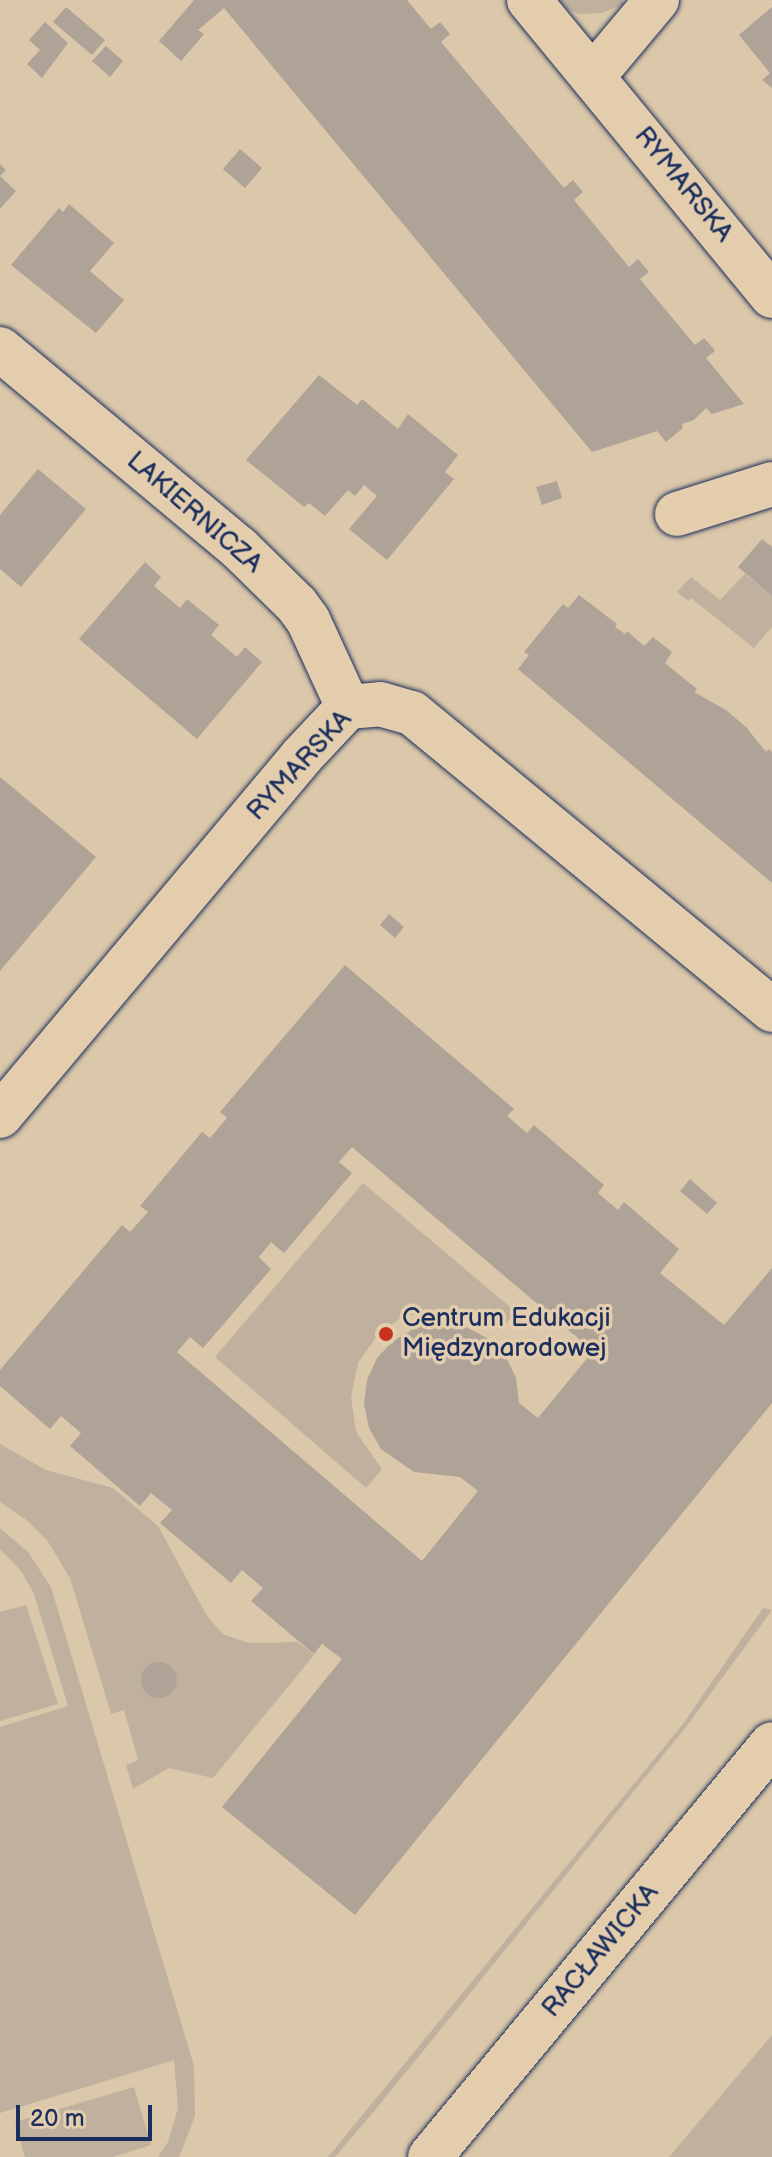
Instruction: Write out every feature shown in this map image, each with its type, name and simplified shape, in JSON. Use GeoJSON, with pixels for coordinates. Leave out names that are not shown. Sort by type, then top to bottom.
{"type":"FeatureCollection","features":[{"type":"Feature","properties":{"kind":"street","name":"RYMARSKA"},"geometry":{"type":"LineString","coordinates":[[529,0],[594,75],[772,296]]}},
{"type":"Feature","properties":{"kind":"street"},"geometry":{"type":"LineString","coordinates":[[594,75],[657,0]]}},
{"type":"Feature","properties":{"kind":"street","name":"LAKIERNICZA"},"geometry":{"type":"LineString","coordinates":[[0,349],[239,548],[297,605],[308,620],[344,698]]}},
{"type":"Feature","properties":{"kind":"street"},"geometry":{"type":"LineString","coordinates":[[677,514],[772,484]]}},
{"type":"Feature","properties":{"kind":"street","name":"RYMARSKA"},"geometry":{"type":"LineString","coordinates":[[0,1116],[301,757],[344,698],[412,713],[772,1010]]}},
{"type":"Feature","properties":{"kind":"street","name":"RACŁAWICKA"},"geometry":{"type":"LineString","coordinates":[[430,2157],[772,1744]]}},
{"type":"Feature","properties":{"kind":"shaded area"},"geometry":{"type":"Polygon","coordinates":[[[547,0],[622,0],[625,4],[602,13],[579,14],[547,0]]]}},
{"type":"Feature","properties":{"kind":"shaded area"},"geometry":{"type":"Polygon","coordinates":[[[745,574],[772,596],[772,627],[754,648],[691,598],[688,601],[677,592],[691,577],[720,600],[745,574]]]}},
{"type":"Feature","properties":{"kind":"shaded area"},"geometry":{"type":"Polygon","coordinates":[[[363,1183],[516,1312],[500,1330],[475,1315],[429,1309],[399,1319],[374,1340],[358,1363],[351,1397],[356,1432],[382,1469],[366,1488],[215,1357],[363,1183]]]}},
{"type":"Feature","properties":{"kind":"shaded area"},"geometry":{"type":"Polygon","coordinates":[[[0,1444],[46,1470],[113,1488],[158,1526],[207,1616],[223,1634],[248,1643],[298,1642],[314,1655],[213,1778],[169,1768],[133,1789],[126,1765],[138,1760],[124,1710],[111,1714],[70,1578],[47,1540],[28,1521],[0,1502],[0,1444]]]}},
{"type":"Feature","properties":{"kind":"shaded area"},"geometry":{"type":"Polygon","coordinates":[[[0,1528],[28,1552],[51,1587],[194,2066],[195,2116],[179,2157],[158,2157],[168,2142],[178,2108],[174,2060],[0,2113],[0,1727],[68,1706],[34,1594],[22,1572],[0,1549],[0,1528]]]}},
{"type":"Feature","properties":{"kind":"shaded area"},"geometry":{"type":"Polygon","coordinates":[[[26,1605],[58,1704],[0,1721],[0,1612],[26,1605]]]}},
{"type":"Feature","properties":{"kind":"shaded area"},"geometry":{"type":"Polygon","coordinates":[[[763,1608],[772,1610],[686,1727],[376,2109],[335,2157],[328,2157],[683,1724],[763,1608]]]}},
{"type":"Feature","properties":{"kind":"shaded area"},"geometry":{"type":"Polygon","coordinates":[[[772,2035],[772,2157],[669,2157],[772,2035]]]}},
{"type":"Feature","properties":{"kind":"shaded area"},"geometry":{"type":"Polygon","coordinates":[[[134,2087],[151,2145],[113,2157],[25,2157],[15,2122],[134,2087]]]}},
{"type":"Feature","properties":{"kind":"building"},"geometry":{"type":"Polygon","coordinates":[[[194,0],[407,0],[431,29],[440,22],[450,34],[441,42],[564,188],[573,180],[583,192],[574,200],[629,267],[638,259],[649,272],[640,279],[695,345],[704,338],[712,347],[715,351],[706,358],[744,404],[712,414],[706,408],[694,420],[682,424],[683,428],[666,442],[657,431],[592,452],[224,8],[198,30],[204,34],[181,61],[159,41],[194,0]]]}},
{"type":"Feature","properties":{"kind":"building"},"geometry":{"type":"Polygon","coordinates":[[[66,7],[105,40],[92,55],[53,22],[66,7]]]}},
{"type":"Feature","properties":{"kind":"building"},"geometry":{"type":"Polygon","coordinates":[[[772,7],[772,88],[762,80],[770,73],[739,35],[772,7]]]}},
{"type":"Feature","properties":{"kind":"building"},"geometry":{"type":"Polygon","coordinates":[[[45,22],[68,43],[42,78],[27,64],[40,50],[29,40],[45,22]]]}},
{"type":"Feature","properties":{"kind":"building"},"geometry":{"type":"Polygon","coordinates":[[[106,46],[123,61],[110,77],[92,61],[106,46]]]}},
{"type":"Feature","properties":{"kind":"building"},"geometry":{"type":"Polygon","coordinates":[[[240,149],[262,168],[245,188],[223,169],[240,149]]]}},
{"type":"Feature","properties":{"kind":"building"},"geometry":{"type":"Polygon","coordinates":[[[0,176],[16,191],[0,209],[0,176]]]}},
{"type":"Feature","properties":{"kind":"building"},"geometry":{"type":"Polygon","coordinates":[[[69,204],[114,243],[90,271],[124,300],[96,333],[11,265],[59,208],[63,212],[69,204]]]}},
{"type":"Feature","properties":{"kind":"building"},"geometry":{"type":"Polygon","coordinates":[[[319,375],[357,405],[362,399],[398,429],[408,414],[458,455],[445,472],[454,479],[387,560],[349,529],[377,496],[364,485],[355,496],[348,490],[325,516],[309,503],[304,507],[246,460],[319,375]]]}},
{"type":"Feature","properties":{"kind":"building"},"geometry":{"type":"Polygon","coordinates":[[[38,469],[86,509],[21,587],[0,569],[0,515],[38,469]]]}},
{"type":"Feature","properties":{"kind":"building"},"geometry":{"type":"Polygon","coordinates":[[[557,481],[562,498],[542,505],[536,487],[557,481]]]}},
{"type":"Feature","properties":{"kind":"building"},"geometry":{"type":"Polygon","coordinates":[[[762,539],[772,547],[772,596],[738,567],[762,539]]]}},
{"type":"Feature","properties":{"kind":"building"},"geometry":{"type":"Polygon","coordinates":[[[145,562],[161,577],[154,586],[180,608],[187,599],[219,625],[211,635],[237,657],[245,647],[262,662],[197,739],[79,639],[145,562]]]}},
{"type":"Feature","properties":{"kind":"building"},"geometry":{"type":"Polygon","coordinates":[[[579,595],[617,624],[615,627],[625,634],[627,631],[644,646],[653,637],[672,652],[665,663],[697,689],[694,692],[726,710],[746,727],[766,752],[769,749],[772,752],[772,883],[518,669],[529,655],[524,652],[563,604],[568,608],[579,595]]]}},
{"type":"Feature","properties":{"kind":"building"},"geometry":{"type":"Polygon","coordinates":[[[0,777],[96,857],[0,971],[0,777]]]}},
{"type":"Feature","properties":{"kind":"building"},"geometry":{"type":"Polygon","coordinates":[[[389,914],[404,927],[395,938],[380,925],[389,914]]]}},
{"type":"Feature","properties":{"kind":"building"},"geometry":{"type":"Polygon","coordinates":[[[345,965],[514,1109],[507,1116],[527,1133],[534,1125],[604,1185],[598,1193],[618,1210],[624,1202],[679,1249],[660,1273],[724,1325],[772,1268],[772,1403],[355,1915],[222,1807],[342,1659],[322,1644],[314,1654],[251,1601],[263,1588],[242,1570],[231,1583],[160,1523],[172,1510],[151,1493],[140,1506],[70,1446],[81,1433],[61,1416],[50,1429],[0,1386],[0,1370],[122,1225],[130,1232],[148,1212],[140,1206],[202,1132],[210,1138],[227,1118],[220,1112],[345,965]],[[352,1147],[339,1162],[352,1173],[284,1253],[271,1242],[259,1257],[271,1269],[203,1348],[190,1337],[177,1352],[422,1561],[478,1491],[460,1477],[414,1472],[381,1449],[369,1428],[364,1404],[367,1380],[377,1358],[393,1341],[417,1327],[434,1323],[466,1327],[487,1338],[505,1355],[516,1378],[519,1403],[538,1418],[593,1351],[352,1147]]]}},
{"type":"Feature","properties":{"kind":"building"},"geometry":{"type":"Polygon","coordinates":[[[690,1179],[717,1203],[707,1214],[680,1191],[690,1179]]]}},
{"type":"Feature","properties":{"kind":"building"},"geometry":{"type":"Polygon","coordinates":[[[159,1662],[171,1668],[177,1680],[171,1692],[159,1698],[147,1692],[141,1680],[147,1668],[159,1662]]]}},
{"type":"Feature","properties":{"kind":"place","name":"Centrum Edukacji Międzynarodowej"},"geometry":{"type":"Point","coordinates":[386,1334]}}]}
